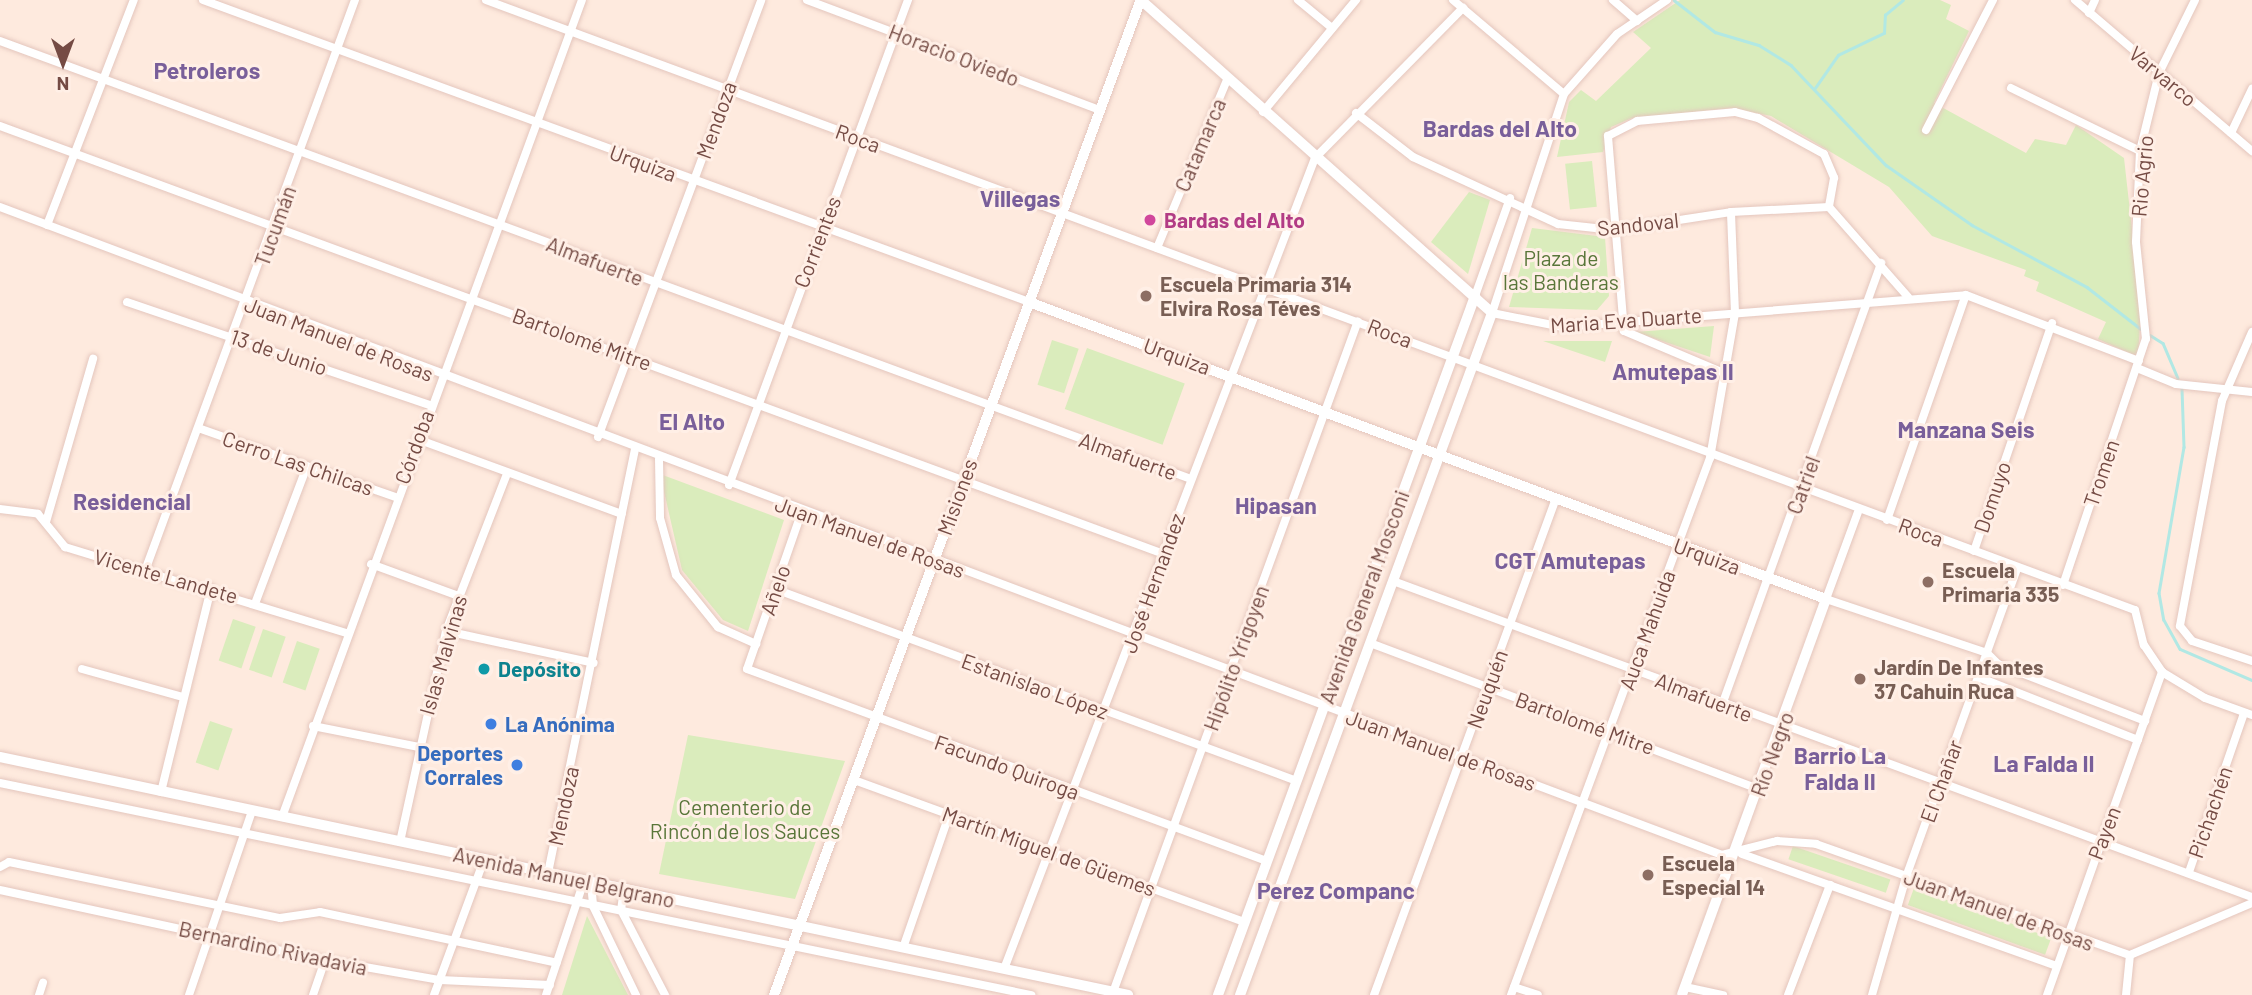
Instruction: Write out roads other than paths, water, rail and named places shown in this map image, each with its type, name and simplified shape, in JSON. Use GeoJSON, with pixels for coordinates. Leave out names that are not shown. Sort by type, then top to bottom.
{"type":"FeatureCollection","features":[{"type":"Feature","properties":{"kind":"main road"},"geometry":{"type":"LineString","coordinates":[[1139,1],[1492,313]]}},
{"type":"Feature","properties":{"kind":"main road","name":"Avenida General Mosconi"},"geometry":{"type":"LineString","coordinates":[[1218,995],[1475,296]]}},
{"type":"Feature","properties":{"kind":"main road","name":"Avenida General Mosconi"},"geometry":{"type":"LineString","coordinates":[[1240,995],[1492,313]]}},
{"type":"Feature","properties":{"kind":"street"},"geometry":{"type":"LineString","coordinates":[[47,225],[134,0]]}},
{"type":"Feature","properties":{"kind":"street","name":"Urquiza"},"geometry":{"type":"LineString","coordinates":[[203,0],[534,124],[1231,376],[1555,501],[1826,599],[1987,653],[1998,664],[2145,721]]}},
{"type":"Feature","properties":{"kind":"street","name":"Tucumán"},"geometry":{"type":"LineString","coordinates":[[146,568],[201,429],[355,0]]}},
{"type":"Feature","properties":{"kind":"street","name":"Roca"},"geometry":{"type":"LineString","coordinates":[[486,0],[1358,321],[1710,458],[2135,610],[2144,645],[2162,672]]}},
{"type":"Feature","properties":{"kind":"street","name":"Córdoba"},"geometry":{"type":"LineString","coordinates":[[282,817],[496,223],[582,0]]}},
{"type":"Feature","properties":{"kind":"street","name":"Mendoza"},"geometry":{"type":"LineString","coordinates":[[598,437],[761,0]]}},
{"type":"Feature","properties":{"kind":"street","name":"Horacio Oviedo"},"geometry":{"type":"LineString","coordinates":[[807,0],[1100,110]]}},
{"type":"Feature","properties":{"kind":"street","name":"Corrientes"},"geometry":{"type":"LineString","coordinates":[[729,485],[908,0]]}},
{"type":"Feature","properties":{"kind":"street"},"geometry":{"type":"LineString","coordinates":[[1298,0],[1332,28]]}},
{"type":"Feature","properties":{"kind":"street"},"geometry":{"type":"LineString","coordinates":[[1263,112],[1356,0]]}},
{"type":"Feature","properties":{"kind":"street"},"geometry":{"type":"LineString","coordinates":[[1453,0],[1564,94],[1637,20],[1667,0]]}},
{"type":"Feature","properties":{"kind":"street"},"geometry":{"type":"LineString","coordinates":[[1613,0],[1637,20]]}},
{"type":"Feature","properties":{"kind":"street"},"geometry":{"type":"LineString","coordinates":[[1926,130],[1993,0]]}},
{"type":"Feature","properties":{"kind":"street","name":"Varvarco"},"geometry":{"type":"LineString","coordinates":[[2074,0],[2252,151]]}},
{"type":"Feature","properties":{"kind":"street"},"geometry":{"type":"LineString","coordinates":[[2089,13],[2095,0]]}},
{"type":"Feature","properties":{"kind":"street","name":"Rio Agrio"},"geometry":{"type":"LineString","coordinates":[[2138,364],[2146,339],[2136,242],[2140,150],[2159,73],[2195,0]]}},
{"type":"Feature","properties":{"kind":"street","name":"Misiones"},"geometry":{"type":"LineString","coordinates":[[774,995],[1139,1]]}},
{"type":"Feature","properties":{"kind":"street","name":"José Hernandez"},"geometry":{"type":"LineString","coordinates":[[1004,969],[1315,158],[1356,113],[1463,8]]}},
{"type":"Feature","properties":{"kind":"street","name":"Almafuerte"},"geometry":{"type":"LineString","coordinates":[[0,41],[1191,480]]}},
{"type":"Feature","properties":{"kind":"street","name":"Catamarca"},"geometry":{"type":"LineString","coordinates":[[1157,248],[1227,80]]}},
{"type":"Feature","properties":{"kind":"street"},"geometry":{"type":"LineString","coordinates":[[2011,88],[2140,150]]}},
{"type":"Feature","properties":{"kind":"street"},"geometry":{"type":"LineString","coordinates":[[2231,133],[2252,89]]}},
{"type":"Feature","properties":{"kind":"street","name":"Avenida General Mosconi"},"geometry":{"type":"LineString","coordinates":[[1492,313],[1564,94]]}},
{"type":"Feature","properties":{"kind":"street"},"geometry":{"type":"LineString","coordinates":[[1727,374],[1630,337],[1622,324],[1608,136],[1637,121],[1735,112],[1758,118],[1824,154],[1834,178],[1829,207],[1881,263],[1908,297]]}},
{"type":"Feature","properties":{"kind":"street","name":"Sandoval"},"geometry":{"type":"LineString","coordinates":[[1356,113],[1413,158],[1510,198],[1526,212],[1558,224],[1614,230],[1731,212],[1829,207]]}},
{"type":"Feature","properties":{"kind":"street","name":"Bartolomé Mitre"},"geometry":{"type":"LineString","coordinates":[[0,126],[629,355],[758,406],[1164,554]]}},
{"type":"Feature","properties":{"kind":"street","name":"Avenida General Mosconi"},"geometry":{"type":"LineString","coordinates":[[1475,296],[1510,198]]}},
{"type":"Feature","properties":{"kind":"street","name":"Juan Manuel de Rosas"},"geometry":{"type":"LineString","coordinates":[[0,207],[246,304],[1324,708],[1737,856],[1895,908],[2054,965]]}},
{"type":"Feature","properties":{"kind":"street","name":"Auca Mahuida"},"geometry":{"type":"LineString","coordinates":[[1513,991],[1710,458],[1727,374],[1735,313],[1731,212]]}},
{"type":"Feature","properties":{"kind":"street","name":"Catriel"},"geometry":{"type":"LineString","coordinates":[[1722,705],[1870,300],[1881,263]]}},
{"type":"Feature","properties":{"kind":"street"},"geometry":{"type":"LineString","coordinates":[[1887,520],[1965,295]]}},
{"type":"Feature","properties":{"kind":"street","name":"Maria Eva Duarte"},"geometry":{"type":"LineString","coordinates":[[1492,313],[1538,325],[1622,324],[1870,300],[1965,295],[2053,324],[2176,384],[2252,392]]}},
{"type":"Feature","properties":{"kind":"street","name":"13 de Junio"},"geometry":{"type":"LineString","coordinates":[[127,302],[430,405]]}},
{"type":"Feature","properties":{"kind":"street","name":"Hipólito Yrigoyen"},"geometry":{"type":"LineString","coordinates":[[1113,993],[1150,886],[1232,673],[1358,321]]}},
{"type":"Feature","properties":{"kind":"street","name":"Domuyo"},"geometry":{"type":"LineString","coordinates":[[1974,551],[2053,324]]}},
{"type":"Feature","properties":{"kind":"street"},"geometry":{"type":"LineString","coordinates":[[2252,332],[2226,388],[2180,626],[2192,641],[2252,661]]}},
{"type":"Feature","properties":{"kind":"street"},"geometry":{"type":"LineString","coordinates":[[46,522],[93,359]]}},
{"type":"Feature","properties":{"kind":"street","name":"Tromen"},"geometry":{"type":"LineString","coordinates":[[2063,585],[2138,364]]}},
{"type":"Feature","properties":{"kind":"street","name":"Cerro Las Chilcas"},"geometry":{"type":"LineString","coordinates":[[201,429],[396,497]]}},
{"type":"Feature","properties":{"kind":"street"},"geometry":{"type":"LineString","coordinates":[[417,439],[622,514]]}},
{"type":"Feature","properties":{"kind":"street","name":"Mendoza"},"geometry":{"type":"LineString","coordinates":[[548,873],[594,663],[635,450]]}},
{"type":"Feature","properties":{"kind":"street"},"geometry":{"type":"LineString","coordinates":[[659,459],[660,517],[677,575],[718,627],[756,643]]}},
{"type":"Feature","properties":{"kind":"street"},"geometry":{"type":"LineString","coordinates":[[256,601],[307,466]]}},
{"type":"Feature","properties":{"kind":"street","name":"Islas Malvinas"},"geometry":{"type":"LineString","coordinates":[[400,842],[446,631],[507,474]]}},
{"type":"Feature","properties":{"kind":"street","name":"Neuquén"},"geometry":{"type":"LineString","coordinates":[[1374,995],[1555,501]]}},
{"type":"Feature","properties":{"kind":"street","name":"Vicente Landete"},"geometry":{"type":"LineString","coordinates":[[3,507],[28,508],[46,522],[65,548],[146,568],[256,601],[347,633]]}},
{"type":"Feature","properties":{"kind":"street","name":"Añelo"},"geometry":{"type":"LineString","coordinates":[[747,669],[802,512]]}},
{"type":"Feature","properties":{"kind":"street","name":"Río Negro"},"geometry":{"type":"LineString","coordinates":[[1684,991],[1737,856],[1858,512]]}},
{"type":"Feature","properties":{"kind":"street"},"geometry":{"type":"LineString","coordinates":[[371,564],[459,596]]}},
{"type":"Feature","properties":{"kind":"street","name":"El Chañar"},"geometry":{"type":"LineString","coordinates":[[1872,995],[1895,908],[2017,569]]}},
{"type":"Feature","properties":{"kind":"street","name":"Almafuerte"},"geometry":{"type":"LineString","coordinates":[[1393,581],[1782,727],[2103,839],[2252,898]]}},
{"type":"Feature","properties":{"kind":"street"},"geometry":{"type":"LineString","coordinates":[[161,792],[211,588]]}},
{"type":"Feature","properties":{"kind":"street","name":"Estanislao López"},"geometry":{"type":"LineString","coordinates":[[775,589],[1297,781]]}},
{"type":"Feature","properties":{"kind":"street"},"geometry":{"type":"LineString","coordinates":[[446,631],[594,663]]}},
{"type":"Feature","properties":{"kind":"street","name":"Bartolomé Mitre"},"geometry":{"type":"LineString","coordinates":[[1370,643],[1759,789]]}},
{"type":"Feature","properties":{"kind":"street"},"geometry":{"type":"LineString","coordinates":[[82,668],[183,697]]}},
{"type":"Feature","properties":{"kind":"street","name":"Facundo Quiroga"},"geometry":{"type":"LineString","coordinates":[[747,669],[876,719],[1267,861]]}},
{"type":"Feature","properties":{"kind":"street"},"geometry":{"type":"LineString","coordinates":[[2162,672],[2248,714]]}},
{"type":"Feature","properties":{"kind":"street","name":"Payen"},"geometry":{"type":"LineString","coordinates":[[2048,995],[2054,965],[2065,933],[2103,839],[2162,672]]}},
{"type":"Feature","properties":{"kind":"street"},"geometry":{"type":"LineString","coordinates":[[1978,677],[2138,740]]}},
{"type":"Feature","properties":{"kind":"street","name":"Pichachén"},"geometry":{"type":"LineString","coordinates":[[2189,872],[2248,714]]}},
{"type":"Feature","properties":{"kind":"street"},"geometry":{"type":"LineString","coordinates":[[313,726],[419,747]]}},
{"type":"Feature","properties":{"kind":"street","name":"Avenida Manuel Belgrano"},"geometry":{"type":"LineString","coordinates":[[0,757],[1128,995]]}},
{"type":"Feature","properties":{"kind":"street","name":"Martín Miguel de Güemes"},"geometry":{"type":"LineString","coordinates":[[853,780],[1245,922]]}},
{"type":"Feature","properties":{"kind":"street"},"geometry":{"type":"LineString","coordinates":[[0,783],[1031,995]]}},
{"type":"Feature","properties":{"kind":"street"},"geometry":{"type":"LineString","coordinates":[[189,995],[252,811]]}},
{"type":"Feature","properties":{"kind":"street"},"geometry":{"type":"LineString","coordinates":[[903,948],[949,815]]}},
{"type":"Feature","properties":{"kind":"street","name":"Juan Manuel de Rosas"},"geometry":{"type":"LineString","coordinates":[[1737,856],[1798,841],[2130,955]]}},
{"type":"Feature","properties":{"kind":"street"},"geometry":{"type":"LineString","coordinates":[[434,995],[484,860]]}},
{"type":"Feature","properties":{"kind":"street"},"geometry":{"type":"LineString","coordinates":[[0,867],[9,862],[280,918],[320,912],[557,963]]}},
{"type":"Feature","properties":{"kind":"street"},"geometry":{"type":"LineString","coordinates":[[546,995],[577,903],[588,882]]}},
{"type":"Feature","properties":{"kind":"street"},"geometry":{"type":"LineString","coordinates":[[588,882],[593,906],[636,995]]}},
{"type":"Feature","properties":{"kind":"street"},"geometry":{"type":"LineString","coordinates":[[1788,995],[1830,886]]}},
{"type":"Feature","properties":{"kind":"street"},"geometry":{"type":"LineString","coordinates":[[624,889],[621,911],[665,995]]}},
{"type":"Feature","properties":{"kind":"street","name":"Bernardino Rivadavia"},"geometry":{"type":"LineString","coordinates":[[0,890],[325,960],[440,980],[550,985]]}},
{"type":"Feature","properties":{"kind":"street"},"geometry":{"type":"LineString","coordinates":[[2126,995],[2130,955],[2252,903]]}},
{"type":"Feature","properties":{"kind":"street"},"geometry":{"type":"LineString","coordinates":[[313,995],[325,960]]}},
{"type":"Feature","properties":{"kind":"street"},"geometry":{"type":"LineString","coordinates":[[39,995],[43,983]]}},
{"type":"Feature","properties":{"kind":"street"},"geometry":{"type":"LineString","coordinates":[[1513,991],[1538,995]]}},
{"type":"Feature","properties":{"kind":"street"},"geometry":{"type":"LineString","coordinates":[[1684,991],[1723,995]]}},
{"type":"Feature","properties":{"kind":"waterway"},"geometry":{"type":"LineString","coordinates":[[1674,0],[1715,32],[1759,45],[1791,65],[1886,165],[1972,225],[2087,287],[2141,329]]}},
{"type":"Feature","properties":{"kind":"waterway"},"geometry":{"type":"LineString","coordinates":[[1815,88],[1838,55],[1884,33],[1885,15],[1903,0]]}},
{"type":"Feature","properties":{"kind":"waterway"},"geometry":{"type":"LineString","coordinates":[[2150,335],[2163,343],[2178,378]]}},
{"type":"Feature","properties":{"kind":"waterway"},"geometry":{"type":"LineString","coordinates":[[2182,389],[2184,447],[2159,593],[2164,620],[2180,649],[2252,680]]}},
{"type":"Feature","properties":{"kind":"place","name":"Bardas del Alto"},"geometry":{"type":"Point","coordinates":[1150,220]}},
{"type":"Feature","properties":{"kind":"place","name":"Escuela Primaria 314 Elvira Rosa Téves"},"geometry":{"type":"Point","coordinates":[1146,296]}},
{"type":"Feature","properties":{"kind":"place","name":"Escuela Primaria 335"},"geometry":{"type":"Point","coordinates":[1928,582]}},
{"type":"Feature","properties":{"kind":"place","name":"Depósito"},"geometry":{"type":"Point","coordinates":[484,669]}},
{"type":"Feature","properties":{"kind":"place","name":"Jardín De Infantes 37 Cahuin Ruca"},"geometry":{"type":"Point","coordinates":[1860,679]}},
{"type":"Feature","properties":{"kind":"place","name":"La Anónima"},"geometry":{"type":"Point","coordinates":[491,724]}},
{"type":"Feature","properties":{"kind":"place","name":"Deportes Corrales"},"geometry":{"type":"Point","coordinates":[517,765]}},
{"type":"Feature","properties":{"kind":"place","name":"Escuela Especial 14"},"geometry":{"type":"Point","coordinates":[1648,875]}},
{"type":"Feature","properties":{"kind":"district","name":"Petroleros"},"geometry":{"type":"Point","coordinates":[207,70]}},
{"type":"Feature","properties":{"kind":"district","name":"Bardas del Alto"},"geometry":{"type":"Point","coordinates":[1500,128]}},
{"type":"Feature","properties":{"kind":"district","name":"Villegas"},"geometry":{"type":"Point","coordinates":[1020,198]}},
{"type":"Feature","properties":{"kind":"district","name":"Amutepas II"},"geometry":{"type":"Point","coordinates":[1673,371]}},
{"type":"Feature","properties":{"kind":"district","name":"El Alto"},"geometry":{"type":"Point","coordinates":[692,421]}},
{"type":"Feature","properties":{"kind":"district","name":"Manzana Seis"},"geometry":{"type":"Point","coordinates":[1966,429]}},
{"type":"Feature","properties":{"kind":"district","name":"Residencial"},"geometry":{"type":"Point","coordinates":[132,501]}},
{"type":"Feature","properties":{"kind":"district","name":"Hipasan"},"geometry":{"type":"Point","coordinates":[1276,505]}},
{"type":"Feature","properties":{"kind":"district","name":"CGT Amutepas"},"geometry":{"type":"Point","coordinates":[1570,560]}},
{"type":"Feature","properties":{"kind":"district","name":"La Falda II"},"geometry":{"type":"Point","coordinates":[2044,763]}},
{"type":"Feature","properties":{"kind":"district","name":"Barrio La Falda II"},"geometry":{"type":"Point","coordinates":[1840,768]}},
{"type":"Feature","properties":{"kind":"district","name":"Perez Companc"},"geometry":{"type":"Point","coordinates":[1336,890]}},
{"type":"Feature","properties":{"kind":"park label","name":"Plaza de las Banderas"},"geometry":{"type":"Point","coordinates":[1561,270]}},
{"type":"Feature","properties":{"kind":"park label","name":"Cementerio de Rincón de los Sauces"},"geometry":{"type":"Point","coordinates":[745,819]}}]}
